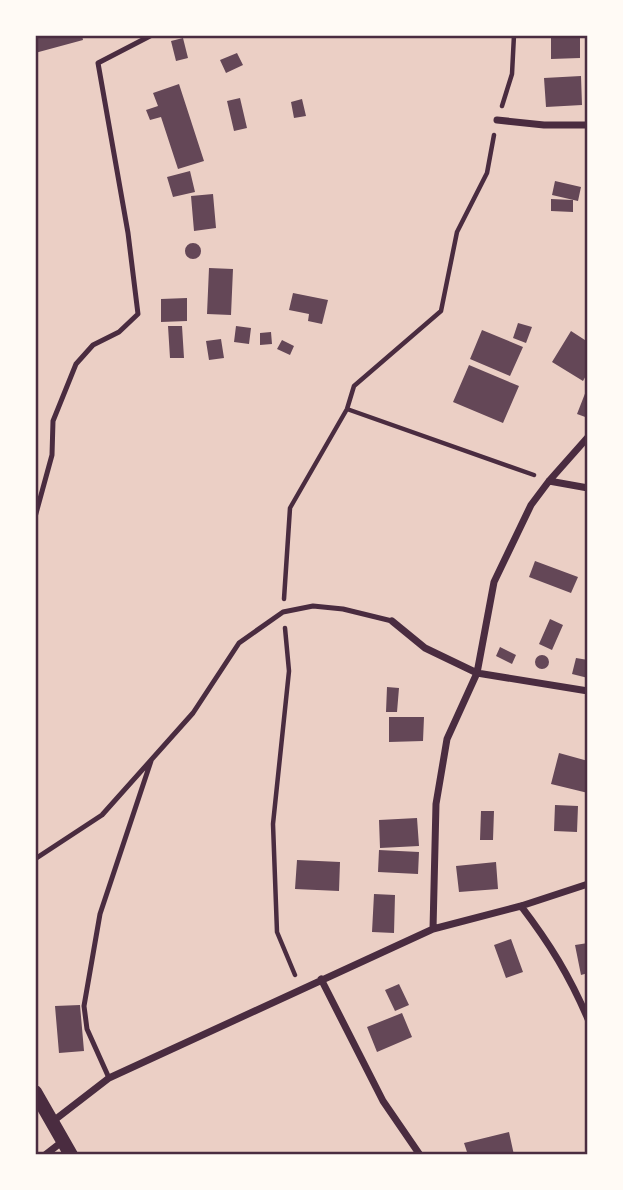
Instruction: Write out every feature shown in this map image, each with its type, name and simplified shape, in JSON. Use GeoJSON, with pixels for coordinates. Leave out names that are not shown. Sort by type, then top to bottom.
{"type":"FeatureCollection","features":[{"type":"Feature","properties":{"kind":"main road"},"geometry":{"type":"LineString","coordinates":[[35,1092],[71,1155]]}},
{"type":"Feature","properties":{"kind":"street"},"geometry":{"type":"LineString","coordinates":[[497,120],[544,125],[588,125]]}},
{"type":"Feature","properties":{"kind":"street"},"geometry":{"type":"LineString","coordinates":[[433,929],[436,804],[447,739],[477,673],[494,582],[531,505],[588,437]]}},
{"type":"Feature","properties":{"kind":"street"},"geometry":{"type":"LineString","coordinates":[[549,481],[588,488]]}},
{"type":"Feature","properties":{"kind":"street"},"geometry":{"type":"LineString","coordinates":[[392,621],[425,648],[477,673],[588,691]]}},
{"type":"Feature","properties":{"kind":"street"},"geometry":{"type":"LineString","coordinates":[[52,1123],[109,1078],[433,929],[521,906],[588,884]]}},
{"type":"Feature","properties":{"kind":"street"},"geometry":{"type":"LineString","coordinates":[[521,906],[555,951],[574,985],[588,1019]]}},
{"type":"Feature","properties":{"kind":"street"},"geometry":{"type":"LineString","coordinates":[[321,979],[383,1101],[420,1155]]}},
{"type":"Feature","properties":{"kind":"street"},"geometry":{"type":"LineString","coordinates":[[45,1155],[63,1141]]}},
{"type":"Feature","properties":{"kind":"lane"},"geometry":{"type":"LineString","coordinates":[[35,517],[52,455],[53,421],[76,364],[93,345],[119,332],[138,314],[128,233],[98,63],[152,35]]}},
{"type":"Feature","properties":{"kind":"lane"},"geometry":{"type":"LineString","coordinates":[[35,859],[102,815],[193,713],[239,643],[283,612],[313,606],[343,609],[392,621]]}},
{"type":"Feature","properties":{"kind":"lane"},"geometry":{"type":"LineString","coordinates":[[109,1078],[87,1028],[84,1006],[100,914],[152,758]]}},
{"type":"Feature","properties":{"kind":"path"},"geometry":{"type":"LineString","coordinates":[[301,988],[277,932],[273,824],[289,671],[283,612],[290,508],[347,409],[354,386],[441,311],[457,232],[487,173],[497,120],[512,74],[514,35]]}},
{"type":"Feature","properties":{"kind":"path"},"geometry":{"type":"LineString","coordinates":[[347,409],[549,481]]}},
{"type":"Feature","properties":{"kind":"shaded area"},"geometry":{"type":"Polygon","coordinates":[[[35,35],[588,35],[588,1155],[35,1155],[35,35]]]}},
{"type":"Feature","properties":{"kind":"building"},"geometry":{"type":"Polygon","coordinates":[[[35,35],[82,35],[83,40],[35,53],[35,35]]]}},
{"type":"Feature","properties":{"kind":"building"},"geometry":{"type":"Polygon","coordinates":[[[551,35],[580,35],[580,58],[551,59],[551,35]]]}},
{"type":"Feature","properties":{"kind":"building"},"geometry":{"type":"Polygon","coordinates":[[[183,38],[188,58],[176,61],[171,41],[183,38]]]}},
{"type":"Feature","properties":{"kind":"building"},"geometry":{"type":"Polygon","coordinates":[[[237,53],[243,65],[226,73],[220,60],[237,53]]]}},
{"type":"Feature","properties":{"kind":"building"},"geometry":{"type":"Polygon","coordinates":[[[581,76],[582,105],[546,107],[544,78],[581,76]]]}},
{"type":"Feature","properties":{"kind":"building"},"geometry":{"type":"Polygon","coordinates":[[[179,84],[204,161],[178,169],[161,117],[150,120],[146,110],[158,106],[153,93],[179,84]]]}},
{"type":"Feature","properties":{"kind":"building"},"geometry":{"type":"Polygon","coordinates":[[[240,98],[247,128],[234,131],[227,101],[240,98]]]}},
{"type":"Feature","properties":{"kind":"building"},"geometry":{"type":"Polygon","coordinates":[[[302,99],[306,116],[294,118],[291,102],[302,99]]]}},
{"type":"Feature","properties":{"kind":"building"},"geometry":{"type":"Polygon","coordinates":[[[190,171],[195,192],[173,197],[167,177],[190,171]]]}},
{"type":"Feature","properties":{"kind":"building"},"geometry":{"type":"Polygon","coordinates":[[[555,181],[581,187],[578,201],[552,195],[555,181]]]}},
{"type":"Feature","properties":{"kind":"building"},"geometry":{"type":"Polygon","coordinates":[[[213,194],[216,228],[194,231],[191,196],[213,194]]]}},
{"type":"Feature","properties":{"kind":"building"},"geometry":{"type":"Polygon","coordinates":[[[551,199],[573,200],[573,212],[551,211],[551,199]]]}},
{"type":"Feature","properties":{"kind":"building"},"geometry":{"type":"Polygon","coordinates":[[[193,243],[201,251],[193,259],[185,251],[193,243]]]}},
{"type":"Feature","properties":{"kind":"building"},"geometry":{"type":"Polygon","coordinates":[[[209,268],[233,269],[231,315],[207,314],[209,268]]]}},
{"type":"Feature","properties":{"kind":"building"},"geometry":{"type":"Polygon","coordinates":[[[293,293],[328,300],[322,324],[308,321],[309,314],[289,310],[293,293]]]}},
{"type":"Feature","properties":{"kind":"building"},"geometry":{"type":"Polygon","coordinates":[[[187,298],[187,321],[161,322],[161,299],[187,298]]]}},
{"type":"Feature","properties":{"kind":"building"},"geometry":{"type":"Polygon","coordinates":[[[518,323],[532,327],[526,343],[513,338],[518,323]]]}},
{"type":"Feature","properties":{"kind":"building"},"geometry":{"type":"Polygon","coordinates":[[[168,326],[182,326],[184,358],[170,358],[168,326]]]}},
{"type":"Feature","properties":{"kind":"building"},"geometry":{"type":"Polygon","coordinates":[[[236,326],[251,328],[249,344],[234,342],[236,326]]]}},
{"type":"Feature","properties":{"kind":"building"},"geometry":{"type":"Polygon","coordinates":[[[482,330],[523,347],[510,376],[470,359],[482,330]]]}},
{"type":"Feature","properties":{"kind":"building"},"geometry":{"type":"Polygon","coordinates":[[[571,331],[588,342],[588,372],[583,381],[552,362],[571,331]]]}},
{"type":"Feature","properties":{"kind":"building"},"geometry":{"type":"Polygon","coordinates":[[[271,332],[272,344],[260,345],[260,333],[271,332]]]}},
{"type":"Feature","properties":{"kind":"building"},"geometry":{"type":"Polygon","coordinates":[[[221,339],[224,358],[209,360],[206,341],[221,339]]]}},
{"type":"Feature","properties":{"kind":"building"},"geometry":{"type":"Polygon","coordinates":[[[282,340],[294,346],[290,355],[277,349],[282,340]]]}},
{"type":"Feature","properties":{"kind":"building"},"geometry":{"type":"Polygon","coordinates":[[[469,365],[519,386],[503,423],[453,402],[469,365]]]}},
{"type":"Feature","properties":{"kind":"building"},"geometry":{"type":"Polygon","coordinates":[[[588,391],[588,418],[577,414],[588,391]]]}},
{"type":"Feature","properties":{"kind":"building"},"geometry":{"type":"Polygon","coordinates":[[[535,561],[578,577],[571,593],[529,577],[535,561]]]}},
{"type":"Feature","properties":{"kind":"building"},"geometry":{"type":"Polygon","coordinates":[[[550,619],[563,625],[552,650],[539,644],[550,619]]]}},
{"type":"Feature","properties":{"kind":"building"},"geometry":{"type":"Polygon","coordinates":[[[500,647],[516,655],[512,664],[496,656],[500,647]]]}},
{"type":"Feature","properties":{"kind":"building"},"geometry":{"type":"Polygon","coordinates":[[[542,655],[547,657],[547,667],[542,669],[537,667],[535,662],[537,657],[542,655]]]}},
{"type":"Feature","properties":{"kind":"building"},"geometry":{"type":"Polygon","coordinates":[[[576,658],[588,660],[588,678],[572,674],[576,658]]]}},
{"type":"Feature","properties":{"kind":"building"},"geometry":{"type":"Polygon","coordinates":[[[387,687],[399,688],[397,712],[386,712],[387,687]]]}},
{"type":"Feature","properties":{"kind":"building"},"geometry":{"type":"Polygon","coordinates":[[[389,717],[424,717],[423,741],[389,742],[389,717]]]}},
{"type":"Feature","properties":{"kind":"building"},"geometry":{"type":"Polygon","coordinates":[[[559,753],[588,761],[588,793],[551,784],[559,753]]]}},
{"type":"Feature","properties":{"kind":"building"},"geometry":{"type":"Polygon","coordinates":[[[555,805],[578,806],[577,832],[554,831],[555,805]]]}},
{"type":"Feature","properties":{"kind":"building"},"geometry":{"type":"Polygon","coordinates":[[[481,811],[494,811],[493,840],[480,840],[481,811]]]}},
{"type":"Feature","properties":{"kind":"building"},"geometry":{"type":"Polygon","coordinates":[[[417,818],[419,846],[380,848],[379,820],[417,818]]]}},
{"type":"Feature","properties":{"kind":"building"},"geometry":{"type":"Polygon","coordinates":[[[379,850],[419,852],[418,874],[378,872],[379,850]]]}},
{"type":"Feature","properties":{"kind":"building"},"geometry":{"type":"Polygon","coordinates":[[[297,860],[340,862],[339,891],[295,889],[297,860]]]}},
{"type":"Feature","properties":{"kind":"building"},"geometry":{"type":"Polygon","coordinates":[[[496,862],[498,889],[459,892],[456,866],[496,862]]]}},
{"type":"Feature","properties":{"kind":"building"},"geometry":{"type":"Polygon","coordinates":[[[374,894],[395,895],[394,933],[372,932],[374,894]]]}},
{"type":"Feature","properties":{"kind":"building"},"geometry":{"type":"Polygon","coordinates":[[[511,939],[523,972],[506,978],[494,945],[511,939]]]}},
{"type":"Feature","properties":{"kind":"building"},"geometry":{"type":"Polygon","coordinates":[[[588,943],[588,973],[581,975],[575,945],[588,943]]]}},
{"type":"Feature","properties":{"kind":"building"},"geometry":{"type":"Polygon","coordinates":[[[399,984],[409,1005],[395,1011],[385,990],[399,984]]]}},
{"type":"Feature","properties":{"kind":"building"},"geometry":{"type":"Polygon","coordinates":[[[80,1005],[84,1051],[59,1053],[55,1006],[80,1005]]]}},
{"type":"Feature","properties":{"kind":"building"},"geometry":{"type":"Polygon","coordinates":[[[402,1013],[412,1037],[377,1052],[367,1027],[402,1013]]]}},
{"type":"Feature","properties":{"kind":"building"},"geometry":{"type":"Polygon","coordinates":[[[509,1132],[514,1155],[468,1155],[464,1143],[509,1132]]]}}]}
